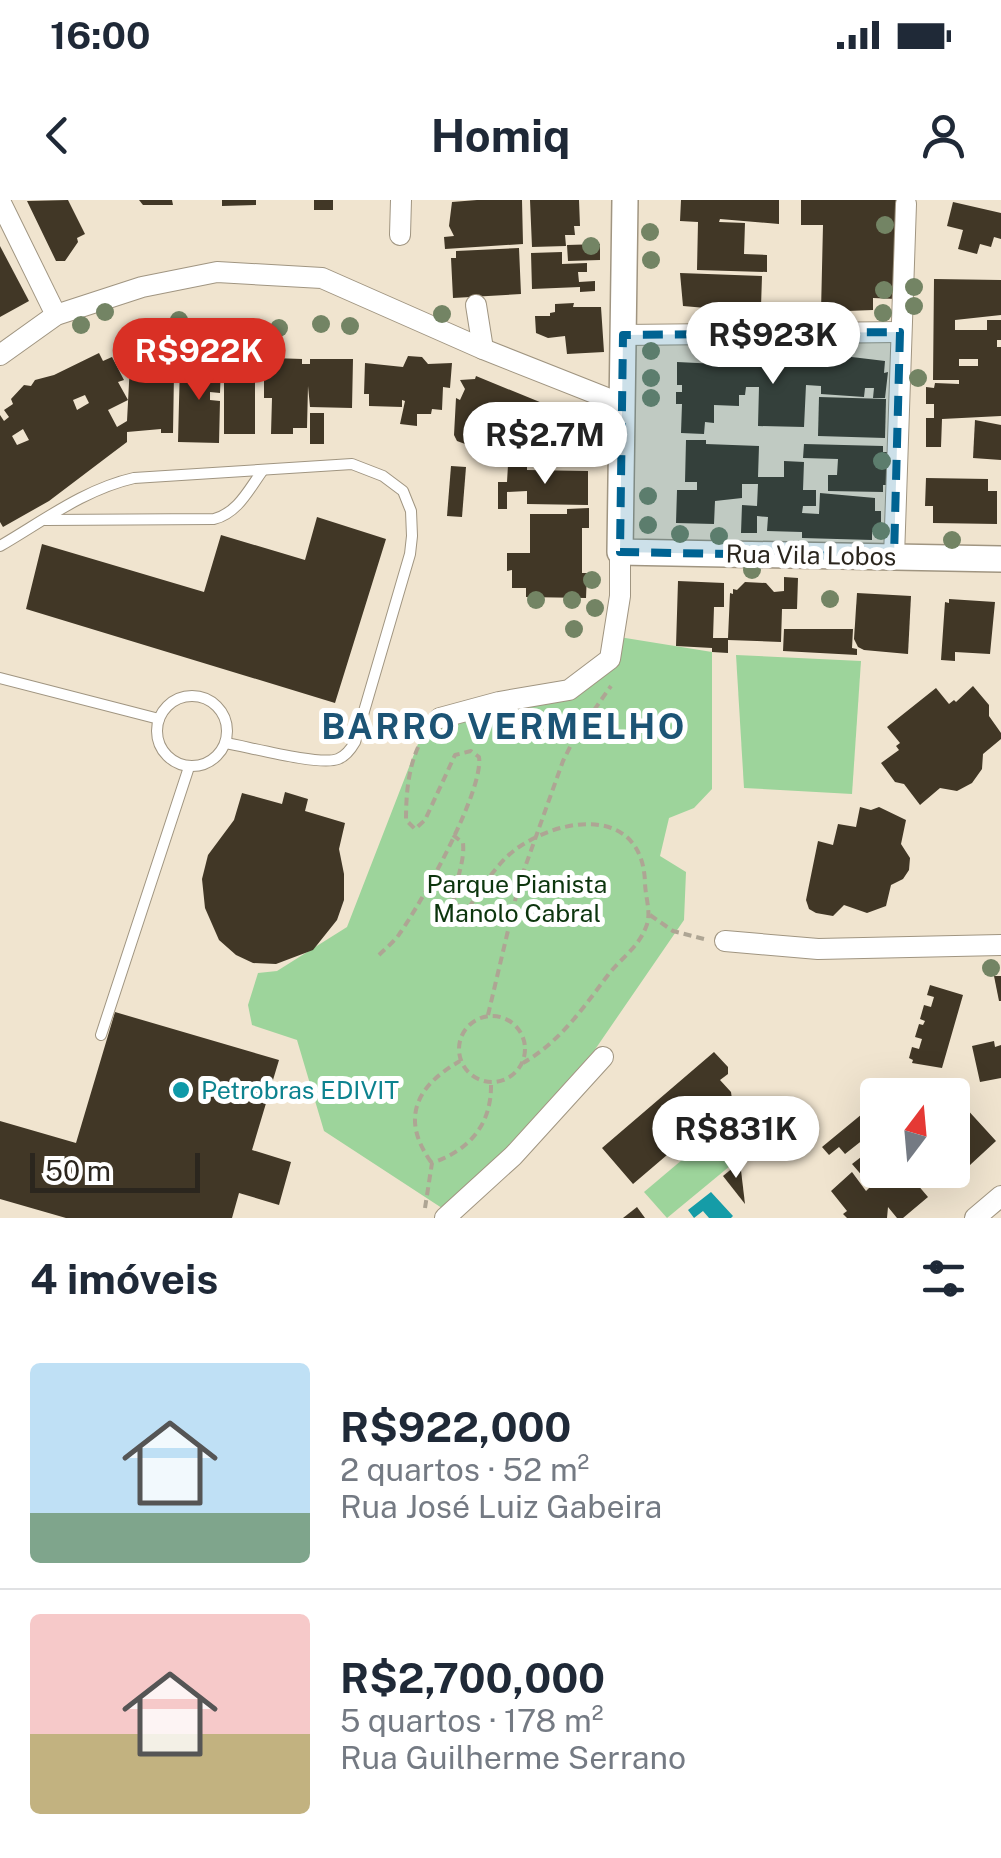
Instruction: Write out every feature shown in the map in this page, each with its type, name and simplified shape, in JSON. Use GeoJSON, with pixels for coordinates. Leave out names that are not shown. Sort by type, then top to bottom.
{"type":"FeatureCollection","features":[{"type":"Feature","properties":{"kind":"street"},"geometry":{"type":"LineString","coordinates":[[400,235],[401,200]]}},
{"type":"Feature","properties":{"kind":"street"},"geometry":{"type":"LineString","coordinates":[[440,718],[499,702],[570,690],[610,659],[620,596],[625,200]]}},
{"type":"Feature","properties":{"kind":"street"},"geometry":{"type":"LineString","coordinates":[[0,201],[56,315]]}},
{"type":"Feature","properties":{"kind":"street"},"geometry":{"type":"LineString","coordinates":[[894,557],[906,204]]}},
{"type":"Feature","properties":{"kind":"street"},"geometry":{"type":"LineString","coordinates":[[0,355],[56,315],[142,287],[217,272],[322,278],[483,349],[622,404]]}},
{"type":"Feature","properties":{"kind":"street"},"geometry":{"type":"LineString","coordinates":[[476,304],[483,349]]}},
{"type":"Feature","properties":{"kind":"street"},"geometry":{"type":"LineString","coordinates":[[623,336],[900,332]]}},
{"type":"Feature","properties":{"kind":"street","name":"Rua Vila Lobos"},"geometry":{"type":"LineString","coordinates":[[620,552],[1001,560]]}},
{"type":"Feature","properties":{"kind":"street"},"geometry":{"type":"LineString","coordinates":[[725,941],[818,949],[1001,946]]}},
{"type":"Feature","properties":{"kind":"street"},"geometry":{"type":"LineString","coordinates":[[444,1218],[513,1156],[603,1058]]}},
{"type":"Feature","properties":{"kind":"street"},"geometry":{"type":"LineString","coordinates":[[976,1218],[1001,1196]]}},
{"type":"Feature","properties":{"kind":"lane"},"geometry":{"type":"LineString","coordinates":[[0,546],[111,483],[134,478],[352,464],[384,476],[403,491],[411,511],[410,554],[355,742],[348,752],[337,760],[319,760],[226,743]]}},
{"type":"Feature","properties":{"kind":"lane"},"geometry":{"type":"LineString","coordinates":[[44,520],[214,520],[227,516],[237,506],[263,470]]}},
{"type":"Feature","properties":{"kind":"lane"},"geometry":{"type":"LineString","coordinates":[[0,678],[159,719]]}},
{"type":"Feature","properties":{"kind":"lane"},"geometry":{"type":"LineString","coordinates":[[204,698],[224,716],[226,743],[212,761],[189,766],[174,762],[162,750],[157,735],[159,719],[177,699],[204,698]]}},
{"type":"Feature","properties":{"kind":"lane"},"geometry":{"type":"LineString","coordinates":[[101,1035],[189,766]]}},
{"type":"Feature","properties":{"kind":"path"},"geometry":{"type":"LineString","coordinates":[[488,1016],[519,884],[534,840],[575,737],[612,685]]}},
{"type":"Feature","properties":{"kind":"path"},"geometry":{"type":"LineString","coordinates":[[379,955],[399,936],[453,835],[481,771],[479,757],[471,751],[455,756],[426,820],[415,830],[406,820],[409,774],[423,736],[440,718]]}},
{"type":"Feature","properties":{"kind":"path"},"geometry":{"type":"LineString","coordinates":[[453,835],[463,843],[464,858],[454,888],[454,904],[468,909],[516,849],[550,830],[585,824],[616,827],[633,842],[644,868],[650,915],[646,929],[628,958],[610,971],[572,1024],[510,1078],[491,1083],[472,1076],[460,1060],[459,1041],[469,1024],[488,1016],[506,1018],[520,1029],[526,1046],[524,1063]]}},
{"type":"Feature","properties":{"kind":"path"},"geometry":{"type":"LineString","coordinates":[[650,915],[686,936],[725,941]]}},
{"type":"Feature","properties":{"kind":"path"},"geometry":{"type":"LineString","coordinates":[[423,1218],[432,1163],[418,1138],[419,1101],[424,1086],[436,1074],[460,1060]]}},
{"type":"Feature","properties":{"kind":"path"},"geometry":{"type":"LineString","coordinates":[[432,1163],[466,1145],[477,1134],[487,1116],[491,1083]]}},
{"type":"Feature","properties":{"kind":"highlighted area"},"geometry":{"type":"Polygon","coordinates":[[[900,332],[894,557],[620,552],[623,335],[900,332]]]}},
{"type":"Feature","properties":{"kind":"green space","name":"Parque Pianista Manolo Cabral"},"geometry":{"type":"Polygon","coordinates":[[[613,636],[712,652],[712,789],[694,808],[669,818],[660,856],[686,872],[684,920],[594,1051],[448,1212],[324,1131],[297,1040],[252,1025],[248,1005],[258,973],[277,971],[347,927],[423,731],[588,674],[613,636]]]}},
{"type":"Feature","properties":{"kind":"green space"},"geometry":{"type":"Polygon","coordinates":[[[736,655],[861,661],[852,794],[744,788],[736,655]]]}},
{"type":"Feature","properties":{"kind":"green space"},"geometry":{"type":"Polygon","coordinates":[[[708,1138],[730,1166],[667,1218],[644,1192],[708,1138]]]}},
{"type":"Feature","properties":{"kind":"water"},"geometry":{"type":"Polygon","coordinates":[[[711,1192],[731,1218],[709,1218],[703,1211],[694,1218],[688,1210],[711,1192]]]}},
{"type":"Feature","properties":{"kind":"building"},"geometry":{"type":"Polygon","coordinates":[[[68,200],[85,234],[77,238],[65,261],[56,261],[27,201],[68,200]]]}},
{"type":"Feature","properties":{"kind":"building"},"geometry":{"type":"Polygon","coordinates":[[[139,200],[172,200],[173,205],[143,205],[139,200]]]}},
{"type":"Feature","properties":{"kind":"building"},"geometry":{"type":"Polygon","coordinates":[[[222,200],[256,200],[256,205],[222,206],[222,200]]]}},
{"type":"Feature","properties":{"kind":"building"},"geometry":{"type":"Polygon","coordinates":[[[314,200],[333,200],[333,210],[314,210],[314,200]]]}},
{"type":"Feature","properties":{"kind":"building"},"geometry":{"type":"Polygon","coordinates":[[[522,200],[523,244],[445,249],[444,237],[454,236],[449,226],[452,202],[522,200]]]}},
{"type":"Feature","properties":{"kind":"building"},"geometry":{"type":"Polygon","coordinates":[[[530,200],[579,200],[580,226],[574,226],[575,235],[565,235],[566,246],[532,247],[530,200]]]}},
{"type":"Feature","properties":{"kind":"building"},"geometry":{"type":"Polygon","coordinates":[[[681,200],[779,200],[779,224],[720,219],[719,222],[745,223],[744,254],[767,255],[767,272],[697,270],[698,222],[680,221],[681,200]]]}},
{"type":"Feature","properties":{"kind":"building"},"geometry":{"type":"Polygon","coordinates":[[[801,200],[900,200],[896,299],[873,298],[873,310],[821,312],[823,225],[801,225],[801,200]]]}},
{"type":"Feature","properties":{"kind":"building"},"geometry":{"type":"Polygon","coordinates":[[[953,202],[1001,213],[1001,239],[994,237],[991,247],[980,244],[977,254],[958,249],[963,230],[947,226],[953,202]]]}},
{"type":"Feature","properties":{"kind":"building"},"geometry":{"type":"Polygon","coordinates":[[[600,244],[600,260],[568,261],[567,245],[600,244]]]}},
{"type":"Feature","properties":{"kind":"building"},"geometry":{"type":"Polygon","coordinates":[[[0,246],[29,301],[0,317],[0,246]]]}},
{"type":"Feature","properties":{"kind":"building"},"geometry":{"type":"Polygon","coordinates":[[[519,248],[521,294],[453,298],[451,258],[456,258],[456,251],[519,248]]]}},
{"type":"Feature","properties":{"kind":"building"},"geometry":{"type":"Polygon","coordinates":[[[562,252],[562,264],[587,263],[587,272],[578,272],[579,282],[595,281],[595,291],[580,292],[580,287],[532,289],[531,253],[562,252]]]}},
{"type":"Feature","properties":{"kind":"building"},"geometry":{"type":"Polygon","coordinates":[[[680,273],[762,276],[761,307],[752,307],[752,312],[683,306],[680,273]]]}},
{"type":"Feature","properties":{"kind":"building"},"geometry":{"type":"Polygon","coordinates":[[[934,279],[1001,280],[1001,315],[955,320],[955,330],[987,330],[987,320],[1001,320],[997,347],[1001,347],[1001,416],[942,419],[941,447],[926,447],[926,418],[934,418],[934,404],[926,404],[926,387],[934,388],[935,383],[959,384],[959,380],[933,380],[934,279]],[[959,359],[959,366],[978,366],[978,359],[959,359]]]}},
{"type":"Feature","properties":{"kind":"building"},"geometry":{"type":"Polygon","coordinates":[[[574,303],[573,307],[601,307],[604,352],[567,354],[565,336],[548,338],[536,333],[535,316],[550,316],[555,312],[555,304],[574,303]]]}},
{"type":"Feature","properties":{"kind":"building"},"geometry":{"type":"Polygon","coordinates":[[[99,353],[103,361],[112,357],[124,380],[118,382],[128,400],[108,410],[117,427],[127,421],[130,364],[157,363],[157,374],[174,373],[173,433],[161,433],[161,429],[127,432],[127,442],[49,501],[3,527],[0,415],[4,421],[9,417],[4,410],[13,404],[11,399],[24,385],[31,386],[35,380],[99,353]],[[85,395],[73,400],[77,410],[89,403],[85,395]],[[23,429],[12,436],[17,445],[29,440],[23,429]]]}},
{"type":"Feature","properties":{"kind":"building"},"geometry":{"type":"Polygon","coordinates":[[[835,355],[885,361],[885,398],[873,398],[874,388],[865,388],[864,397],[821,394],[821,386],[806,385],[804,427],[758,426],[759,387],[746,387],[745,395],[739,395],[739,406],[714,405],[714,423],[705,422],[704,434],[681,433],[682,404],[676,404],[676,392],[682,392],[682,385],[677,385],[677,362],[759,366],[769,358],[788,359],[787,367],[806,367],[806,357],[835,355]]]}},
{"type":"Feature","properties":{"kind":"building"},"geometry":{"type":"Polygon","coordinates":[[[408,356],[422,357],[428,364],[452,363],[450,388],[443,387],[442,410],[417,414],[417,426],[400,424],[405,401],[402,400],[402,407],[369,406],[369,394],[364,394],[365,363],[403,367],[408,356]]]}},
{"type":"Feature","properties":{"kind":"building"},"geometry":{"type":"Polygon","coordinates":[[[273,358],[302,359],[302,364],[310,364],[310,359],[353,359],[352,408],[310,407],[308,386],[307,428],[293,428],[293,434],[271,434],[272,398],[264,398],[264,365],[273,365],[273,358]]]}},
{"type":"Feature","properties":{"kind":"building"},"geometry":{"type":"Polygon","coordinates":[[[180,363],[221,364],[220,393],[210,392],[210,400],[220,401],[219,443],[178,442],[180,363]]]}},
{"type":"Feature","properties":{"kind":"building"},"geometry":{"type":"Polygon","coordinates":[[[235,374],[255,374],[255,434],[224,434],[224,378],[235,378],[235,374]]]}},
{"type":"Feature","properties":{"kind":"building"},"geometry":{"type":"Polygon","coordinates":[[[476,376],[596,425],[598,455],[511,461],[457,441],[456,398],[460,400],[465,389],[460,380],[476,376]]]}},
{"type":"Feature","properties":{"kind":"building"},"geometry":{"type":"Polygon","coordinates":[[[819,397],[886,399],[885,438],[818,436],[819,397]]]}},
{"type":"Feature","properties":{"kind":"building"},"geometry":{"type":"Polygon","coordinates":[[[310,413],[324,413],[324,444],[310,444],[310,413]]]}},
{"type":"Feature","properties":{"kind":"building"},"geometry":{"type":"Polygon","coordinates":[[[975,420],[1001,425],[1001,460],[973,458],[975,420]]]}},
{"type":"Feature","properties":{"kind":"building"},"geometry":{"type":"Polygon","coordinates":[[[686,440],[759,446],[758,477],[784,477],[784,461],[804,462],[803,490],[816,490],[816,506],[803,506],[802,513],[819,514],[820,493],[875,498],[875,511],[881,511],[881,532],[872,532],[872,540],[802,538],[802,532],[767,531],[768,517],[757,516],[757,533],[741,533],[742,505],[757,506],[758,484],[742,484],[742,498],[715,501],[714,524],[676,523],[677,490],[697,490],[697,482],[685,482],[686,440]]]}},
{"type":"Feature","properties":{"kind":"building"},"geometry":{"type":"Polygon","coordinates":[[[804,444],[883,446],[883,452],[888,452],[887,485],[883,485],[883,492],[828,491],[828,475],[837,475],[838,459],[803,458],[804,444]]]}},
{"type":"Feature","properties":{"kind":"building"},"geometry":{"type":"Polygon","coordinates":[[[508,465],[527,465],[527,470],[588,471],[588,505],[527,504],[527,491],[507,492],[507,509],[498,509],[498,482],[507,482],[508,465]]]}},
{"type":"Feature","properties":{"kind":"building"},"geometry":{"type":"Polygon","coordinates":[[[451,466],[466,467],[462,517],[447,516],[451,466]]]}},
{"type":"Feature","properties":{"kind":"building"},"geometry":{"type":"Polygon","coordinates":[[[926,478],[988,479],[988,491],[997,491],[997,524],[933,523],[933,506],[925,506],[926,478]]]}},
{"type":"Feature","properties":{"kind":"building"},"geometry":{"type":"Polygon","coordinates":[[[589,508],[589,528],[582,528],[586,598],[526,597],[526,588],[512,588],[507,553],[530,553],[530,514],[567,514],[567,509],[589,508]]]}},
{"type":"Feature","properties":{"kind":"building"},"geometry":{"type":"Polygon","coordinates":[[[317,517],[386,539],[335,703],[26,609],[42,544],[204,592],[221,535],[305,560],[317,517]]]}},
{"type":"Feature","properties":{"kind":"building"},"geometry":{"type":"Polygon","coordinates":[[[784,577],[798,578],[797,609],[782,609],[781,642],[728,640],[728,653],[676,646],[678,581],[724,583],[724,607],[714,607],[713,638],[728,638],[733,589],[745,582],[766,583],[774,592],[784,591],[784,577]]]}},
{"type":"Feature","properties":{"kind":"building"},"geometry":{"type":"Polygon","coordinates":[[[857,593],[911,596],[908,654],[858,647],[854,639],[857,593]]]}},
{"type":"Feature","properties":{"kind":"building"},"geometry":{"type":"Polygon","coordinates":[[[949,599],[995,602],[990,654],[955,652],[955,661],[941,660],[945,602],[949,603],[949,599]]]}},
{"type":"Feature","properties":{"kind":"building"},"geometry":{"type":"Polygon","coordinates":[[[784,629],[853,629],[852,648],[857,649],[857,655],[783,651],[784,629]]]}},
{"type":"Feature","properties":{"kind":"building"},"geometry":{"type":"Polygon","coordinates":[[[973,686],[989,705],[989,716],[1001,739],[983,754],[982,769],[972,783],[957,791],[940,788],[920,805],[881,763],[899,750],[896,746],[900,743],[887,727],[936,688],[949,704],[973,686]]]}},
{"type":"Feature","properties":{"kind":"building"},"geometry":{"type":"Polygon","coordinates":[[[285,792],[308,799],[305,811],[345,823],[339,849],[344,900],[337,920],[313,950],[276,964],[253,963],[219,940],[205,908],[202,879],[208,855],[234,820],[242,793],[282,804],[285,792]]]}},
{"type":"Feature","properties":{"kind":"building"},"geometry":{"type":"Polygon","coordinates":[[[860,807],[879,807],[906,820],[901,844],[910,858],[909,870],[903,879],[891,885],[886,906],[867,913],[844,905],[833,916],[816,913],[809,909],[806,900],[818,841],[833,845],[838,824],[856,827],[860,807]]]}},
{"type":"Feature","properties":{"kind":"building"},"geometry":{"type":"Polygon","coordinates":[[[994,976],[1001,976],[1001,1001],[999,1001],[994,976]]]}},
{"type":"Feature","properties":{"kind":"building"},"geometry":{"type":"Polygon","coordinates":[[[930,985],[963,995],[942,1068],[912,1063],[909,1058],[912,1047],[919,1049],[922,1039],[915,1037],[919,1024],[925,1021],[920,1019],[924,1005],[931,1007],[934,997],[927,995],[930,985]]]}},
{"type":"Feature","properties":{"kind":"building","name":"Petrobras EDIVIT"},"geometry":{"type":"Polygon","coordinates":[[[115,1012],[279,1060],[252,1150],[291,1162],[279,1205],[239,1193],[232,1218],[66,1218],[0,1199],[0,1121],[76,1143],[115,1012]]]}},
{"type":"Feature","properties":{"kind":"building"},"geometry":{"type":"Polygon","coordinates":[[[994,1041],[995,1047],[1001,1045],[1001,1078],[980,1082],[972,1046],[994,1041]]]}},
{"type":"Feature","properties":{"kind":"building"},"geometry":{"type":"Polygon","coordinates":[[[714,1052],[728,1067],[728,1074],[720,1080],[731,1092],[737,1136],[721,1149],[701,1126],[633,1184],[602,1148],[714,1052]]]}},
{"type":"Feature","properties":{"kind":"building"},"geometry":{"type":"Polygon","coordinates":[[[970,1112],[996,1141],[970,1165],[970,1112]]]}},
{"type":"Feature","properties":{"kind":"building"},"geometry":{"type":"Polygon","coordinates":[[[860,1116],[860,1142],[845,1154],[839,1147],[829,1155],[822,1147],[860,1116]]]}},
{"type":"Feature","properties":{"kind":"building"},"geometry":{"type":"Polygon","coordinates":[[[740,1162],[745,1204],[723,1176],[740,1162]]]}},
{"type":"Feature","properties":{"kind":"building"},"geometry":{"type":"Polygon","coordinates":[[[852,1172],[860,1188],[920,1188],[928,1197],[903,1218],[897,1218],[888,1207],[887,1218],[847,1218],[843,1214],[847,1211],[831,1191],[852,1172]]]}},
{"type":"Feature","properties":{"kind":"building"},"geometry":{"type":"Polygon","coordinates":[[[637,1207],[645,1218],[623,1218],[637,1207]]]}},
{"type":"Feature","properties":{"kind":"place","name":"Petrobras EDIVIT"},"geometry":{"type":"Point","coordinates":[181,1090]}},
{"type":"Feature","properties":{"kind":"district","name":"BARRO VERMELHO"},"geometry":{"type":"Point","coordinates":[504,726]}}]}
